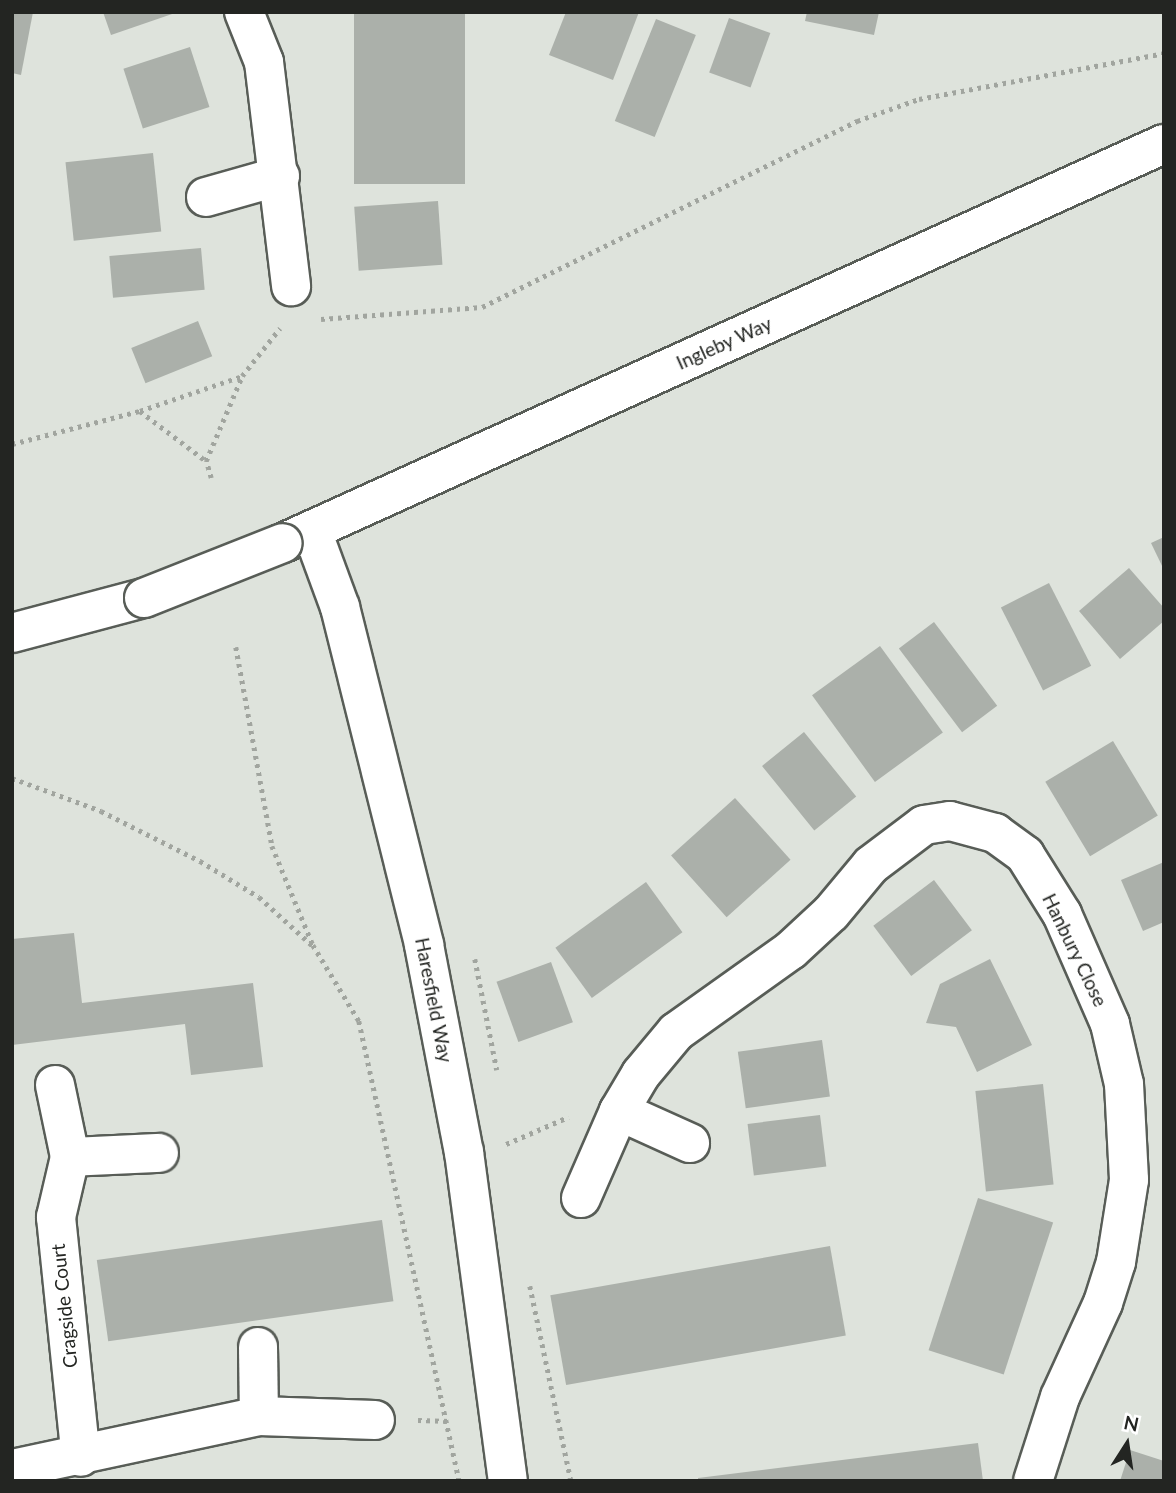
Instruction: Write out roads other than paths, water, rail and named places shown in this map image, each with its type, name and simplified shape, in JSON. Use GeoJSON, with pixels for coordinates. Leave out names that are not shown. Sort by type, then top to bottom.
{"type":"FeatureCollection","features":[{"type":"Feature","properties":{"kind":"street"},"geometry":{"type":"LineString","coordinates":[[244,12],[264,62],[280,176],[288,303]]}},
{"type":"Feature","properties":{"kind":"street","name":"Ingleby Way"},"geometry":{"type":"LineString","coordinates":[[12,634],[144,598],[298,537],[1164,144]]}},
{"type":"Feature","properties":{"kind":"street"},"geometry":{"type":"LineString","coordinates":[[206,197],[280,176]]}},
{"type":"Feature","properties":{"kind":"street","name":"Haresfield Way"},"geometry":{"type":"LineString","coordinates":[[298,537],[340,607],[424,945],[464,1152],[508,1481]]}},
{"type":"Feature","properties":{"kind":"street","name":"Hanbury Close"},"geometry":{"type":"LineString","coordinates":[[580,1198],[616,1117],[641,1074],[676,1032],[791,950],[896,843],[924,825],[950,821],[995,833],[1025,855],[1062,914],[1110,1024],[1124,1083],[1129,1180],[1121,1239],[1103,1303],[1060,1397],[1032,1481]]}},
{"type":"Feature","properties":{"kind":"street","name":"Cragside Court"},"geometry":{"type":"LineString","coordinates":[[55,1085],[70,1157],[56,1217],[81,1457]]}},
{"type":"Feature","properties":{"kind":"street"},"geometry":{"type":"LineString","coordinates":[[616,1117],[690,1143]]}},
{"type":"Feature","properties":{"kind":"street"},"geometry":{"type":"LineString","coordinates":[[70,1157],[159,1153]]}},
{"type":"Feature","properties":{"kind":"street"},"geometry":{"type":"LineString","coordinates":[[258,1347],[259,1416]]}},
{"type":"Feature","properties":{"kind":"street"},"geometry":{"type":"LineString","coordinates":[[12,1469],[81,1457],[259,1416],[375,1420]]}}]}
